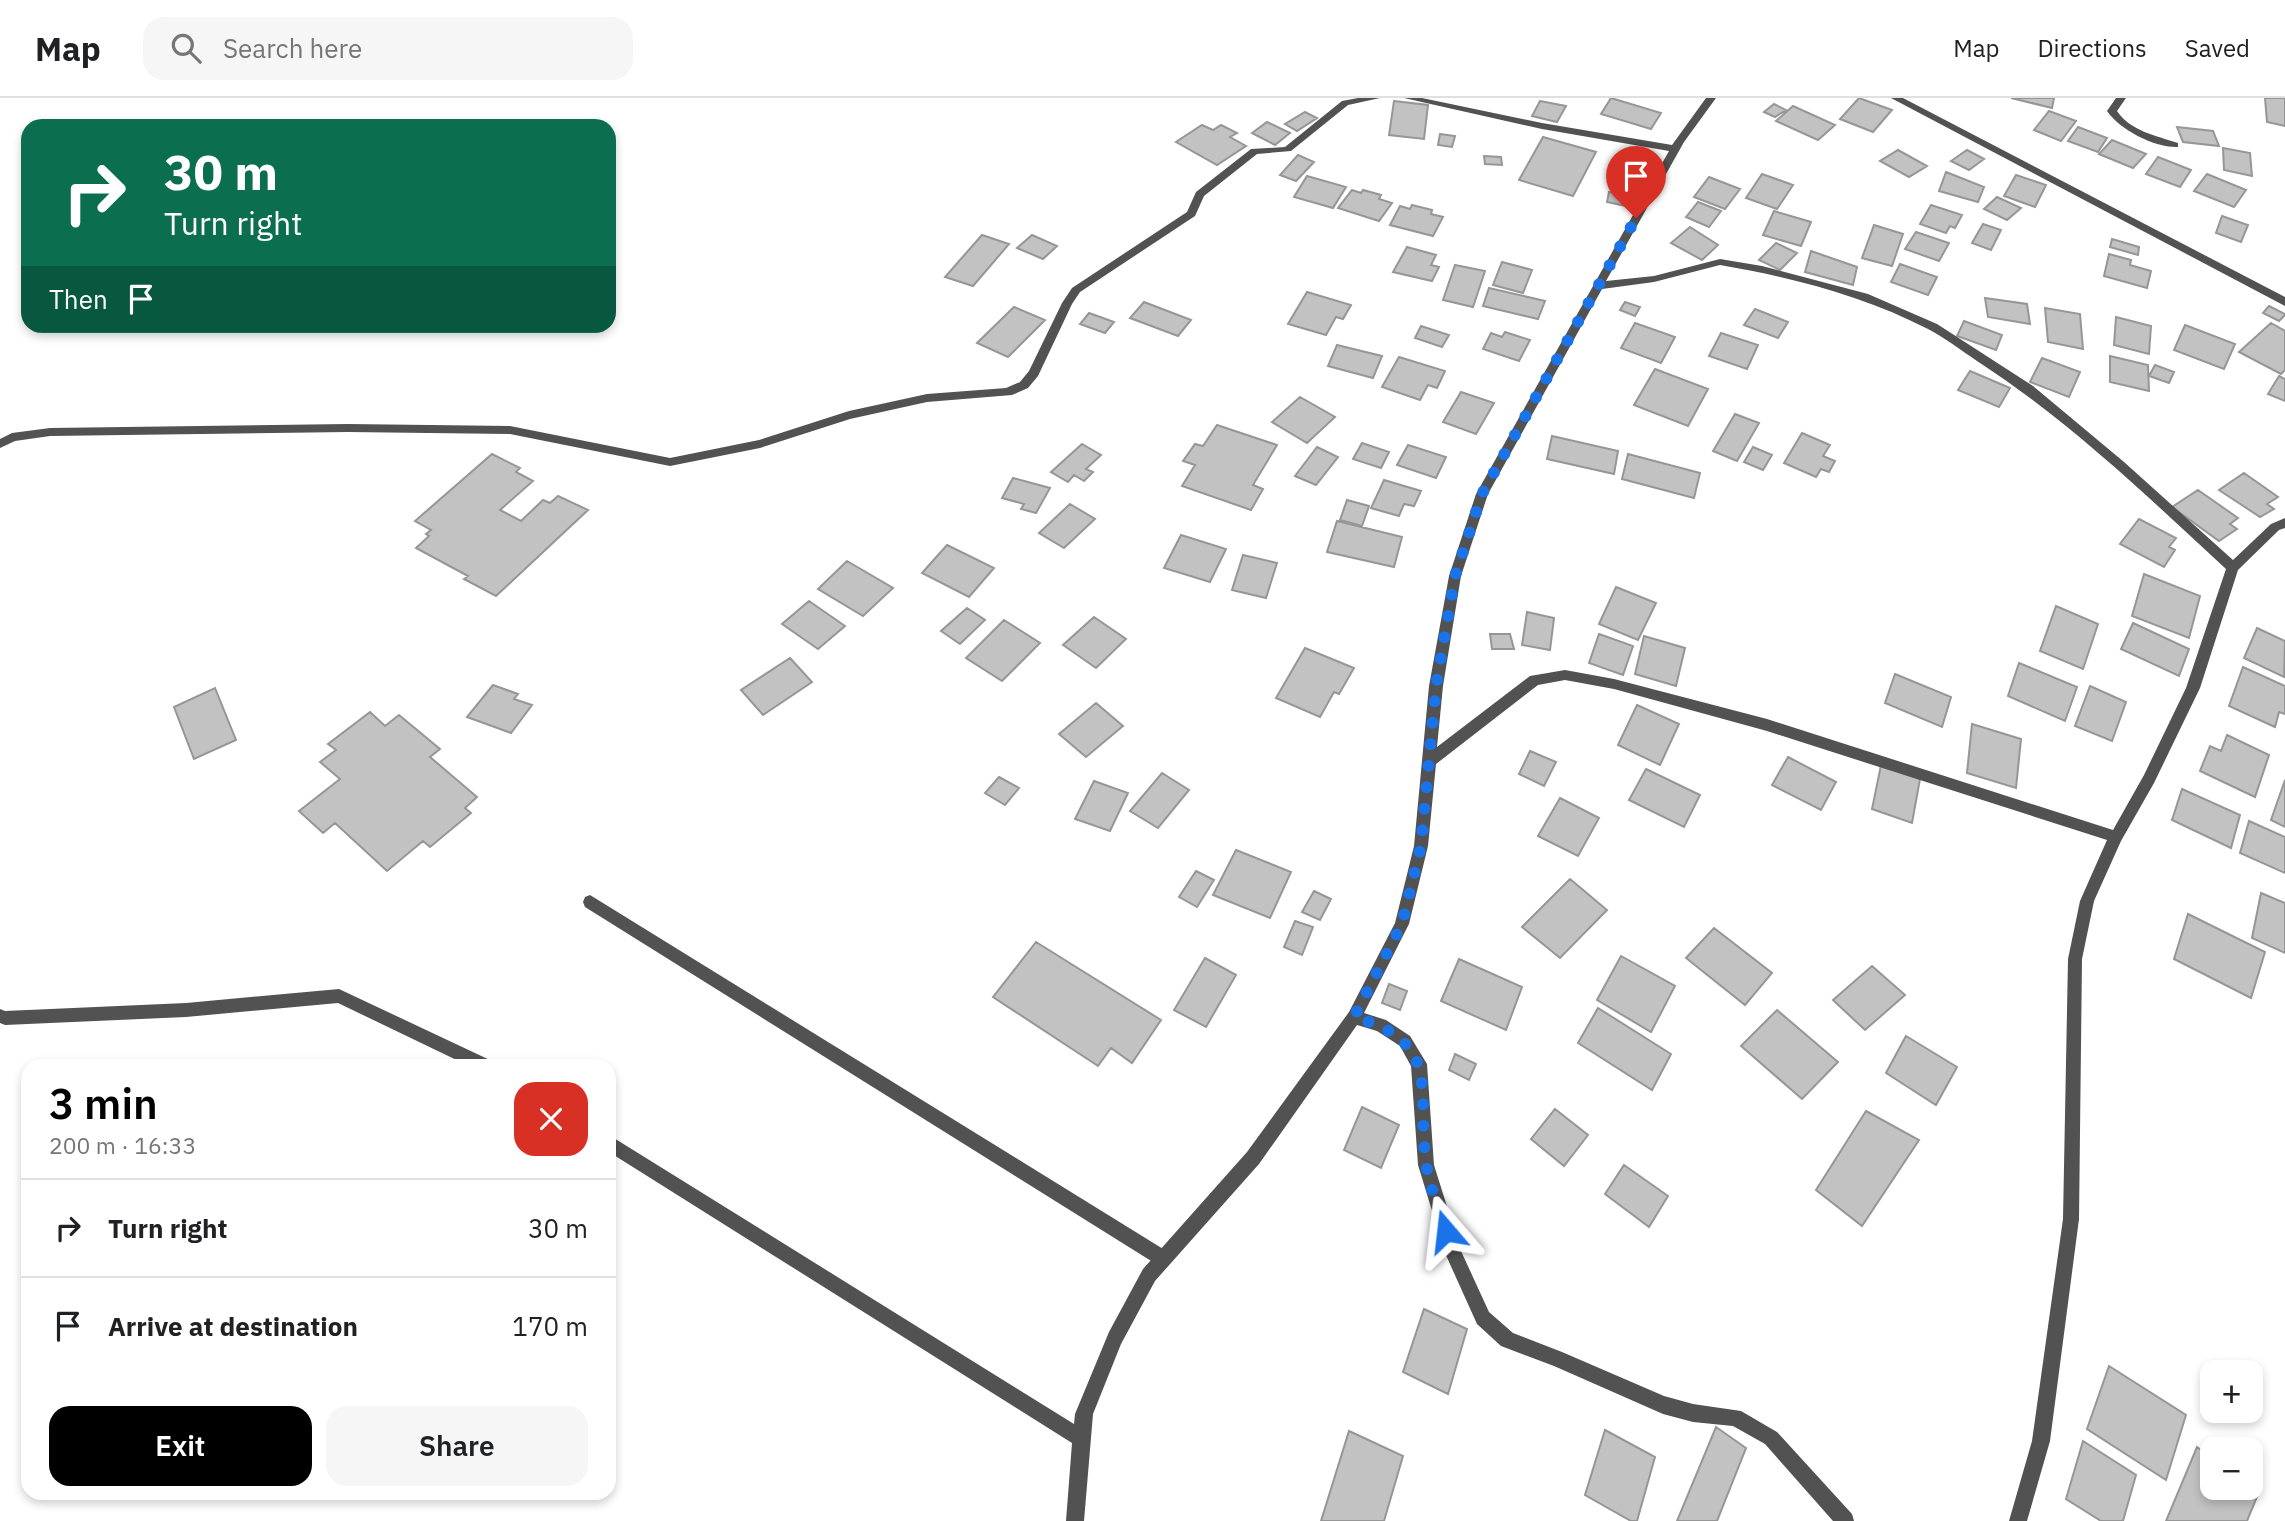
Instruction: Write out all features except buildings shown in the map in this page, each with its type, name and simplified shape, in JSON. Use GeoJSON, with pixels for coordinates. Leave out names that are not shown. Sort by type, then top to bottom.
{"type":"FeatureCollection","features":[{"type":"Feature","properties":{"kind":"street"},"geometry":{"type":"LineString","coordinates":[[0,444],[12,437],[50,432],[348,428],[510,430],[670,462],[760,444],[849,415],[927,398],[1008,392],[1024,385],[1034,373],[1067,303],[1076,290],[1191,214],[1200,194],[1254,152],[1264,149],[1277,152],[1288,149],[1345,103],[1375,98]]}},
{"type":"Feature","properties":{"kind":"street"},"geometry":{"type":"LineString","coordinates":[[1409,98],[1530,124],[1675,149]]}},
{"type":"Feature","properties":{"kind":"street"},"geometry":{"type":"LineString","coordinates":[[1075,1521],[1084,1414],[1115,1338],[1149,1275],[1253,1158],[1354,1017],[1402,924],[1421,846],[1436,686],[1455,576],[1482,494],[1675,149],[1711,98]]}},
{"type":"Feature","properties":{"kind":"street"},"geometry":{"type":"LineString","coordinates":[[1896,98],[2285,302]]}},
{"type":"Feature","properties":{"kind":"street"},"geometry":{"type":"LineString","coordinates":[[2121,98],[2112,111],[2116,119],[2128,127],[2175,145]]}},
{"type":"Feature","properties":{"kind":"street"},"geometry":{"type":"LineString","coordinates":[[1597,286],[1654,279],[1720,262],[1762,269],[1864,297],[1933,327],[2029,389],[2120,465],[2233,568]]}},
{"type":"Feature","properties":{"kind":"street"},"geometry":{"type":"LineString","coordinates":[[2018,1521],[2041,1440],[2071,1219],[2075,959],[2087,901],[2116,837],[2193,688],[2233,568],[2275,527],[2285,523]]}},
{"type":"Feature","properties":{"kind":"street"},"geometry":{"type":"LineString","coordinates":[[1429,761],[1535,680],[1565,675],[1614,684],[1767,724],[2116,837]]}},
{"type":"Feature","properties":{"kind":"street"},"geometry":{"type":"LineString","coordinates":[[590,902],[1163,1258]]}},
{"type":"Feature","properties":{"kind":"street"},"geometry":{"type":"LineString","coordinates":[[0,1016],[186,1010],[340,996],[471,1059]]}},
{"type":"Feature","properties":{"kind":"street"},"geometry":{"type":"LineString","coordinates":[[1354,1017],[1381,1025],[1405,1041],[1419,1064],[1426,1165],[1453,1252],[1483,1318],[1507,1340],[1556,1358],[1663,1405],[1693,1413],[1735,1417],[1771,1438],[1845,1521]]}},
{"type":"Feature","properties":{"kind":"street"},"geometry":{"type":"LineString","coordinates":[[616,1147],[1082,1439]]}},
{"type":"Feature","properties":{"kind":"route"},"geometry":{"type":"LineString","coordinates":[[1446,1231],[1426,1165],[1419,1064],[1405,1041],[1381,1025],[1354,1017],[1402,924],[1421,846],[1436,686],[1455,576],[1482,494],[1528,407],[1636,218]]}}]}
